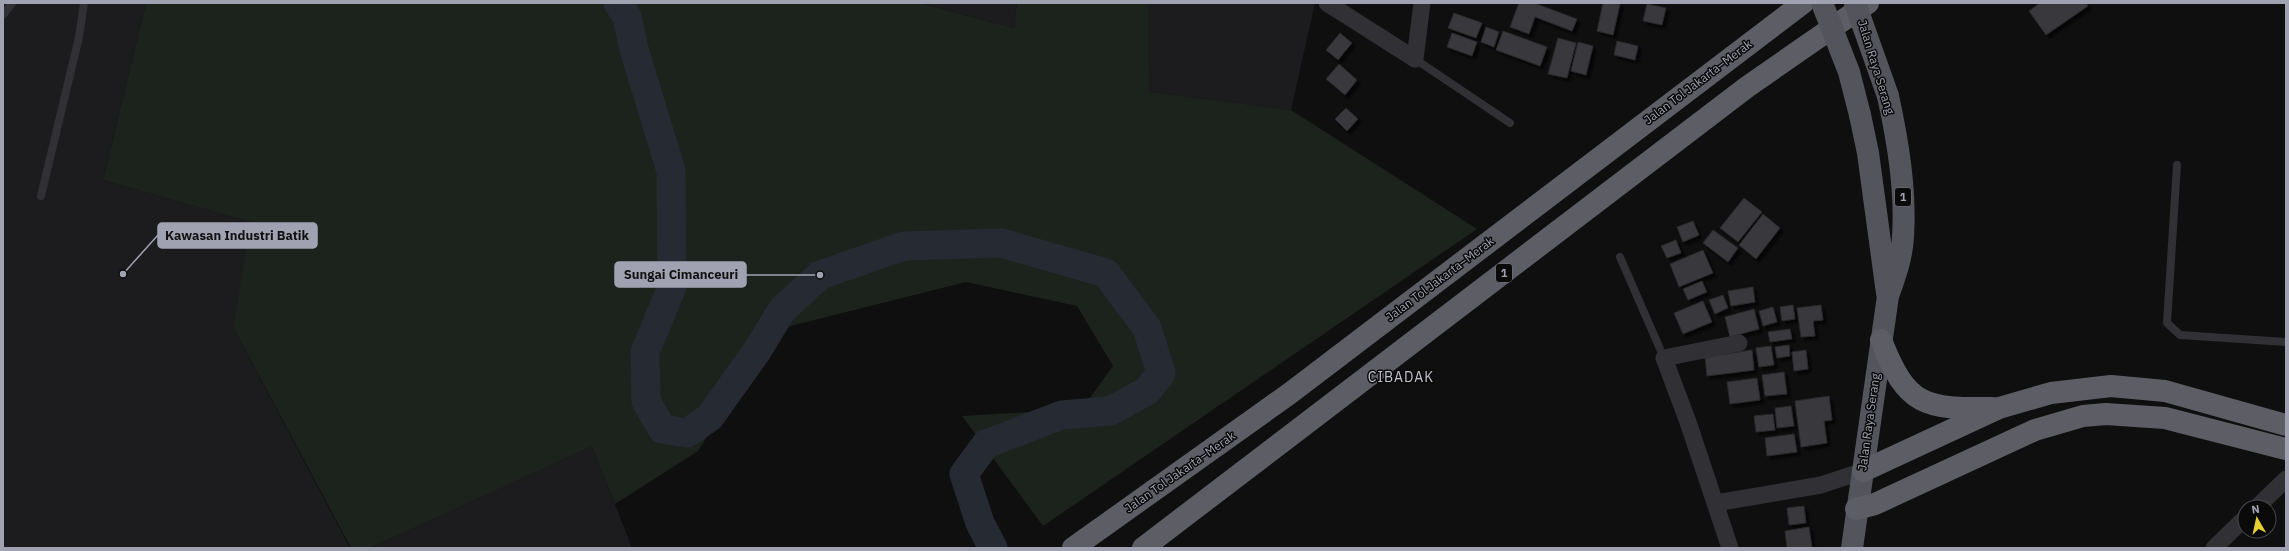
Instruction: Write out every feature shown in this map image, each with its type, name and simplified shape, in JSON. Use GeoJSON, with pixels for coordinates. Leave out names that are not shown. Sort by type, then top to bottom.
{"type":"FeatureCollection","features":[{"type":"Feature","properties":{"kind":"highway","name":"Jalan Tol Jakarta–Merak"},"geometry":{"type":"LineString","coordinates":[[1073,548],[1289,394],[1803,3]]}},
{"type":"Feature","properties":{"kind":"highway","name":"Jalan Raya Serang"},"geometry":{"type":"LineString","coordinates":[[1822,3],[1849,72],[1860,115],[1868,154],[1888,296]]}},
{"type":"Feature","properties":{"kind":"highway","name":"Jalan Raya Serang"},"geometry":{"type":"LineString","coordinates":[[1852,548],[1856,509],[1888,296],[1898,268],[1903,238],[1903,188],[1888,96],[1856,3]]}},
{"type":"Feature","properties":{"kind":"highway","name":"1"},"geometry":{"type":"LineString","coordinates":[[1144,548],[1740,92],[1868,3]]}},
{"type":"Feature","properties":{"kind":"highway"},"geometry":{"type":"LineString","coordinates":[[1882,340],[1892,369],[1905,387],[1919,400],[1937,406],[1966,409],[1999,408]]}},
{"type":"Feature","properties":{"kind":"highway"},"geometry":{"type":"LineString","coordinates":[[1862,471],[1999,408],[2051,393],[2111,386],[2165,391],[2286,425]]}},
{"type":"Feature","properties":{"kind":"highway"},"geometry":{"type":"LineString","coordinates":[[1856,509],[1875,504],[2035,430],[2083,416],[2106,414],[2165,418],[2282,448]]}},
{"type":"Feature","properties":{"kind":"street"},"geometry":{"type":"LineString","coordinates":[[1327,3],[1415,59],[1422,3]]}},
{"type":"Feature","properties":{"kind":"street"},"geometry":{"type":"LineString","coordinates":[[1730,548],[1688,422],[1664,358],[1739,343]]}},
{"type":"Feature","properties":{"kind":"street"},"geometry":{"type":"LineString","coordinates":[[1716,503],[1808,488],[1841,479],[1862,471]]}},
{"type":"Feature","properties":{"kind":"street"},"geometry":{"type":"LineString","coordinates":[[2265,499],[2286,479]]}},
{"type":"Feature","properties":{"kind":"street"},"geometry":{"type":"LineString","coordinates":[[2214,548],[2237,526]]}},
{"type":"Feature","properties":{"kind":"lane"},"geometry":{"type":"LineString","coordinates":[[3,15],[12,3]]}},
{"type":"Feature","properties":{"kind":"lane"},"geometry":{"type":"LineString","coordinates":[[41,196],[79,37],[84,3]]}},
{"type":"Feature","properties":{"kind":"lane"},"geometry":{"type":"LineString","coordinates":[[1415,59],[1510,123]]}},
{"type":"Feature","properties":{"kind":"lane"},"geometry":{"type":"LineString","coordinates":[[2177,165],[2167,324],[2180,336],[2286,342]]}},
{"type":"Feature","properties":{"kind":"lane"},"geometry":{"type":"LineString","coordinates":[[1620,256],[1664,358]]}},
{"type":"Feature","properties":{"kind":"shaded area"},"geometry":{"type":"Polygon","coordinates":[[[3,3],[146,3],[103,180],[252,222],[233,327],[350,548],[3,548],[3,3]]]}},
{"type":"Feature","properties":{"kind":"shaded area"},"geometry":{"type":"Polygon","coordinates":[[[146,3],[919,3],[1014,28],[1017,3],[1148,3],[1149,92],[1291,110],[1477,229],[1043,526],[962,416],[1082,409],[1113,366],[1077,306],[966,282],[775,330],[698,451],[615,504],[592,446],[370,548],[351,548],[233,327],[251,222],[103,180],[146,3]]]}},
{"type":"Feature","properties":{"kind":"shaded area"},"geometry":{"type":"Polygon","coordinates":[[[919,3],[1017,3],[1014,28],[919,3]]]}},
{"type":"Feature","properties":{"kind":"shaded area"},"geometry":{"type":"Polygon","coordinates":[[[1148,3],[1315,3],[1291,110],[1148,92],[1148,3]]]}},
{"type":"Feature","properties":{"kind":"shaded area"},"geometry":{"type":"Polygon","coordinates":[[[592,445],[632,548],[370,548],[592,445]]]}},
{"type":"Feature","properties":{"kind":"building"},"geometry":{"type":"Polygon","coordinates":[[[1519,3],[1534,3],[1577,19],[1572,31],[1535,17],[1529,34],[1510,27],[1519,3]]]}},
{"type":"Feature","properties":{"kind":"building"},"geometry":{"type":"Polygon","coordinates":[[[1603,3],[1620,4],[1613,35],[1597,31],[1603,3]]]}},
{"type":"Feature","properties":{"kind":"building"},"geometry":{"type":"Polygon","coordinates":[[[2040,3],[2086,3],[2088,6],[2046,35],[2029,11],[2040,3]]]}},
{"type":"Feature","properties":{"kind":"building"},"geometry":{"type":"Polygon","coordinates":[[[1647,4],[1666,8],[1662,25],[1643,21],[1647,4]]]}},
{"type":"Feature","properties":{"kind":"building"},"geometry":{"type":"Polygon","coordinates":[[[1454,13],[1482,23],[1476,38],[1448,28],[1454,13]]]}},
{"type":"Feature","properties":{"kind":"building"},"geometry":{"type":"Polygon","coordinates":[[[1486,27],[1499,32],[1494,47],[1481,42],[1486,27]]]}},
{"type":"Feature","properties":{"kind":"building"},"geometry":{"type":"Polygon","coordinates":[[[1503,31],[1547,47],[1540,66],[1496,50],[1503,31]]]}},
{"type":"Feature","properties":{"kind":"building"},"geometry":{"type":"Polygon","coordinates":[[[1340,33],[1352,43],[1338,60],[1326,50],[1340,33]]]}},
{"type":"Feature","properties":{"kind":"building"},"geometry":{"type":"Polygon","coordinates":[[[1452,33],[1477,42],[1472,56],[1447,47],[1452,33]]]}},
{"type":"Feature","properties":{"kind":"building"},"geometry":{"type":"Polygon","coordinates":[[[1558,38],[1576,43],[1567,78],[1548,74],[1558,38]]]}},
{"type":"Feature","properties":{"kind":"building"},"geometry":{"type":"Polygon","coordinates":[[[1617,41],[1638,46],[1635,60],[1614,55],[1617,41]]]}},
{"type":"Feature","properties":{"kind":"building"},"geometry":{"type":"Polygon","coordinates":[[[1578,42],[1593,46],[1586,75],[1571,71],[1578,42]]]}},
{"type":"Feature","properties":{"kind":"building"},"geometry":{"type":"Polygon","coordinates":[[[1339,64],[1357,80],[1345,95],[1326,79],[1339,64]]]}},
{"type":"Feature","properties":{"kind":"building"},"geometry":{"type":"Polygon","coordinates":[[[1346,108],[1358,119],[1347,131],[1335,119],[1346,108]]]}},
{"type":"Feature","properties":{"kind":"building"},"geometry":{"type":"Polygon","coordinates":[[[1744,198],[1762,212],[1738,242],[1720,228],[1744,198]]]}},
{"type":"Feature","properties":{"kind":"building"},"geometry":{"type":"Polygon","coordinates":[[[1763,214],[1780,228],[1756,259],[1739,245],[1763,214]]]}},
{"type":"Feature","properties":{"kind":"building"},"geometry":{"type":"Polygon","coordinates":[[[1693,221],[1699,235],[1683,242],[1677,227],[1693,221]]]}},
{"type":"Feature","properties":{"kind":"building"},"geometry":{"type":"Polygon","coordinates":[[[1713,230],[1738,248],[1728,262],[1703,243],[1713,230]]]}},
{"type":"Feature","properties":{"kind":"building"},"geometry":{"type":"Polygon","coordinates":[[[1676,240],[1681,253],[1667,258],[1661,246],[1676,240]]]}},
{"type":"Feature","properties":{"kind":"building"},"geometry":{"type":"Polygon","coordinates":[[[1703,250],[1713,273],[1679,287],[1670,264],[1703,250]]]}},
{"type":"Feature","properties":{"kind":"building"},"geometry":{"type":"Polygon","coordinates":[[[1702,281],[1707,292],[1688,300],[1683,289],[1702,281]]]}},
{"type":"Feature","properties":{"kind":"building"},"geometry":{"type":"Polygon","coordinates":[[[1753,287],[1755,302],[1731,306],[1728,291],[1753,287]]]}},
{"type":"Feature","properties":{"kind":"building"},"geometry":{"type":"Polygon","coordinates":[[[1723,295],[1728,308],[1715,314],[1709,300],[1723,295]]]}},
{"type":"Feature","properties":{"kind":"building"},"geometry":{"type":"Polygon","coordinates":[[[1703,301],[1712,322],[1683,334],[1674,313],[1703,301]]]}},
{"type":"Feature","properties":{"kind":"building"},"geometry":{"type":"Polygon","coordinates":[[[1793,305],[1795,319],[1782,321],[1780,307],[1793,305]]]}},
{"type":"Feature","properties":{"kind":"building"},"geometry":{"type":"Polygon","coordinates":[[[1821,305],[1823,320],[1813,321],[1815,336],[1801,337],[1797,308],[1821,305]]]}},
{"type":"Feature","properties":{"kind":"building"},"geometry":{"type":"Polygon","coordinates":[[[1773,307],[1777,322],[1763,326],[1759,311],[1773,307]]]}},
{"type":"Feature","properties":{"kind":"building"},"geometry":{"type":"Polygon","coordinates":[[[1754,309],[1759,329],[1730,337],[1725,317],[1754,309]]]}},
{"type":"Feature","properties":{"kind":"building"},"geometry":{"type":"Polygon","coordinates":[[[1790,329],[1792,339],[1770,342],[1768,332],[1790,329]]]}},
{"type":"Feature","properties":{"kind":"building"},"geometry":{"type":"Polygon","coordinates":[[[1789,345],[1790,356],[1777,358],[1775,347],[1789,345]]]}},
{"type":"Feature","properties":{"kind":"building"},"geometry":{"type":"Polygon","coordinates":[[[1771,346],[1774,365],[1759,367],[1756,348],[1771,346]]]}},
{"type":"Feature","properties":{"kind":"building"},"geometry":{"type":"Polygon","coordinates":[[[1752,350],[1754,370],[1707,376],[1705,357],[1752,350]]]}},
{"type":"Feature","properties":{"kind":"building"},"geometry":{"type":"Polygon","coordinates":[[[1806,350],[1808,369],[1794,371],[1792,352],[1806,350]]]}},
{"type":"Feature","properties":{"kind":"building"},"geometry":{"type":"Polygon","coordinates":[[[1784,372],[1787,394],[1765,396],[1762,375],[1784,372]]]}},
{"type":"Feature","properties":{"kind":"building"},"geometry":{"type":"Polygon","coordinates":[[[1757,378],[1760,400],[1730,404],[1727,382],[1757,378]]]}},
{"type":"Feature","properties":{"kind":"building"},"geometry":{"type":"Polygon","coordinates":[[[1829,396],[1832,420],[1824,421],[1827,443],[1801,447],[1795,401],[1829,396]]]}},
{"type":"Feature","properties":{"kind":"building"},"geometry":{"type":"Polygon","coordinates":[[[1791,406],[1794,426],[1777,428],[1775,408],[1791,406]]]}},
{"type":"Feature","properties":{"kind":"building"},"geometry":{"type":"Polygon","coordinates":[[[1773,414],[1775,430],[1756,432],[1754,416],[1773,414]]]}},
{"type":"Feature","properties":{"kind":"building"},"geometry":{"type":"Polygon","coordinates":[[[1794,434],[1797,452],[1767,456],[1765,438],[1794,434]]]}},
{"type":"Feature","properties":{"kind":"building"},"geometry":{"type":"Polygon","coordinates":[[[1804,506],[1806,523],[1789,525],[1787,508],[1804,506]]]}},
{"type":"Feature","properties":{"kind":"building"},"geometry":{"type":"Polygon","coordinates":[[[1809,527],[1812,548],[1787,548],[1785,531],[1809,527]]]}},
{"type":"Feature","properties":{"kind":"waterway"},"geometry":{"type":"LineString","coordinates":[[618,3],[627,17],[634,49],[671,171],[672,287],[645,352],[646,401],[662,429],[687,433],[710,417],[757,351],[782,310],[820,275],[904,246],[1001,243],[1106,273],[1147,328],[1161,373],[1147,391],[1110,411],[1062,415],[986,444],[964,474],[980,523],[993,548]]}},
{"type":"Feature","properties":{"kind":"place","name":"Kawasan Industri Batik"},"geometry":{"type":"Point","coordinates":[123,274]}},
{"type":"Feature","properties":{"kind":"place","name":"Sungai Cimanceuri"},"geometry":{"type":"Point","coordinates":[820,275]}},
{"type":"Feature","properties":{"kind":"district","name":"CIBADAK"},"geometry":{"type":"Point","coordinates":[1401,377]}}]}
